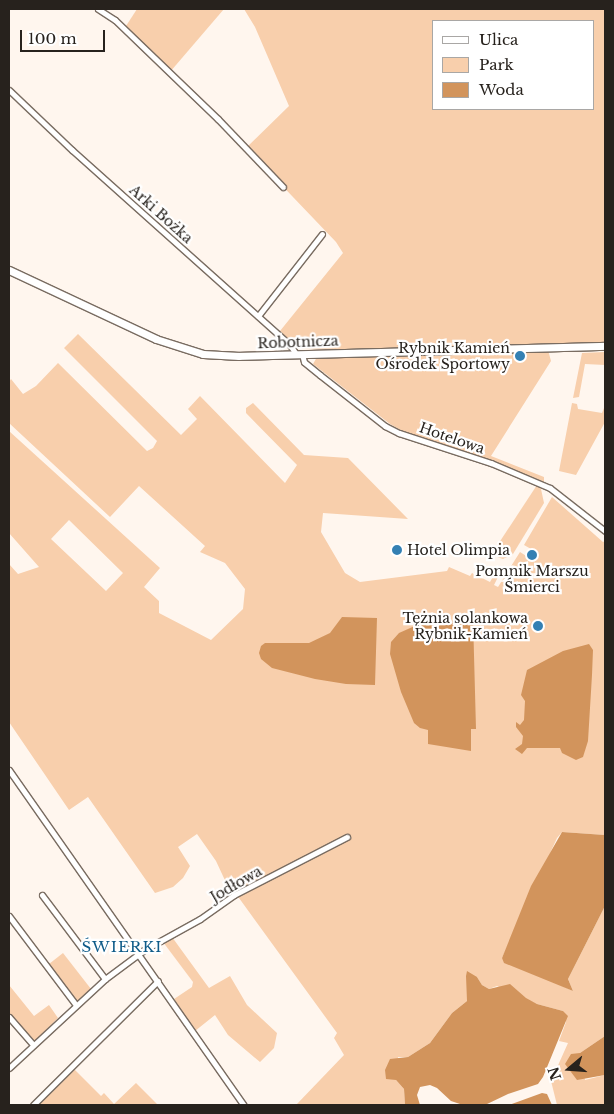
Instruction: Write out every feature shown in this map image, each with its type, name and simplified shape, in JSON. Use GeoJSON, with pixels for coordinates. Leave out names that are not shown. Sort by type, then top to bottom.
{"type":"FeatureCollection","features":[{"type":"Feature","properties":{"kind":"street"},"geometry":{"type":"LineString","coordinates":[[98,9],[115,20],[211,112],[283,187]]}},
{"type":"Feature","properties":{"kind":"street","name":"Arki Bożka"},"geometry":{"type":"LineString","coordinates":[[9,90],[72,150],[299,354]]}},
{"type":"Feature","properties":{"kind":"street"},"geometry":{"type":"LineString","coordinates":[[258,316],[322,234]]}},
{"type":"Feature","properties":{"kind":"street","name":"Robotnicza"},"geometry":{"type":"LineString","coordinates":[[9,270],[150,337],[186,351],[224,356],[605,346]]}},
{"type":"Feature","properties":{"kind":"street","name":"Hotelowa"},"geometry":{"type":"LineString","coordinates":[[299,354],[320,375],[385,426],[399,433],[491,463],[550,488],[605,531]]}},
{"type":"Feature","properties":{"kind":"street"},"geometry":{"type":"LineString","coordinates":[[9,770],[244,1105]]}},
{"type":"Feature","properties":{"kind":"street","name":"Jodłowa"},"geometry":{"type":"LineString","coordinates":[[9,1068],[105,979],[138,954],[200,918],[234,895],[347,837]]}},
{"type":"Feature","properties":{"kind":"street"},"geometry":{"type":"LineString","coordinates":[[42,895],[105,979]]}},
{"type":"Feature","properties":{"kind":"street"},"geometry":{"type":"LineString","coordinates":[[9,916],[76,1005]]}},
{"type":"Feature","properties":{"kind":"street"},"geometry":{"type":"LineString","coordinates":[[33,1105],[158,981]]}},
{"type":"Feature","properties":{"kind":"street"},"geometry":{"type":"LineString","coordinates":[[9,1017],[33,1045]]}},
{"type":"Feature","properties":{"kind":"green space"},"geometry":{"type":"Polygon","coordinates":[[[137,9],[224,9],[170,72],[126,26],[137,9]]]}},
{"type":"Feature","properties":{"kind":"green space"},"geometry":{"type":"Polygon","coordinates":[[[244,9],[605,9],[605,343],[548,350],[551,361],[491,456],[544,477],[544,482],[496,462],[404,432],[390,424],[313,364],[321,350],[303,349],[291,343],[280,331],[343,253],[336,242],[246,148],[289,106],[255,27],[244,9]]]}},
{"type":"Feature","properties":{"kind":"green space"},"geometry":{"type":"Polygon","coordinates":[[[78,334],[181,435],[197,419],[188,409],[200,396],[285,483],[297,465],[246,413],[246,408],[253,403],[304,455],[348,458],[408,519],[323,513],[321,532],[345,573],[360,582],[447,571],[449,567],[470,576],[472,573],[490,582],[495,573],[498,572],[499,575],[494,585],[498,587],[520,552],[534,561],[538,553],[524,545],[552,497],[603,542],[605,541],[605,835],[562,832],[557,838],[502,958],[573,991],[568,979],[605,906],[605,1036],[580,1053],[585,1080],[605,1075],[605,1105],[557,1105],[551,1081],[568,1043],[559,1041],[566,1022],[563,1011],[537,1004],[497,986],[489,989],[482,985],[477,977],[467,1001],[452,1013],[430,1043],[408,1057],[398,1057],[396,1080],[404,1089],[405,1105],[296,1105],[344,1055],[334,1038],[337,1033],[239,898],[229,889],[216,861],[197,834],[178,847],[190,866],[183,878],[173,887],[155,893],[88,797],[69,810],[9,722],[9,564],[18,574],[39,567],[9,533],[9,431],[160,568],[144,587],[159,601],[159,613],[211,640],[243,609],[245,589],[225,563],[200,552],[205,546],[139,486],[110,517],[9,423],[9,382],[11,379],[23,394],[36,386],[58,363],[147,451],[153,448],[157,441],[64,348],[78,334]],[[69,520],[51,539],[106,591],[123,573],[69,520]]]}},
{"type":"Feature","properties":{"kind":"green space"},"geometry":{"type":"Polygon","coordinates":[[[605,352],[605,365],[585,364],[579,397],[573,398],[582,353],[605,352]]]}},
{"type":"Feature","properties":{"kind":"green space"},"geometry":{"type":"Polygon","coordinates":[[[572,403],[577,404],[578,409],[602,413],[604,408],[605,410],[605,422],[576,475],[559,471],[572,403]]]}},
{"type":"Feature","properties":{"kind":"green space"},"geometry":{"type":"Polygon","coordinates":[[[537,485],[541,489],[544,503],[513,554],[503,559],[491,555],[537,485]]]}},
{"type":"Feature","properties":{"kind":"green space"},"geometry":{"type":"Polygon","coordinates":[[[172,937],[209,988],[230,976],[247,1005],[277,1033],[274,1048],[260,1062],[228,1035],[215,1015],[195,1031],[174,999],[192,987],[193,982],[163,942],[172,937]]]}},
{"type":"Feature","properties":{"kind":"green space"},"geometry":{"type":"Polygon","coordinates":[[[63,953],[91,989],[77,1002],[49,964],[63,953]]]}},
{"type":"Feature","properties":{"kind":"green space"},"geometry":{"type":"Polygon","coordinates":[[[9,985],[34,1016],[49,1005],[58,1018],[34,1042],[9,1013],[9,985]]]}},
{"type":"Feature","properties":{"kind":"green space"},"geometry":{"type":"Polygon","coordinates":[[[73,1068],[101,1096],[104,1093],[114,1104],[136,1083],[158,1105],[39,1105],[73,1068]]]}},
{"type":"Feature","properties":{"kind":"water"},"geometry":{"type":"Polygon","coordinates":[[[342,617],[377,618],[375,685],[346,684],[315,679],[272,668],[261,659],[259,653],[261,646],[265,643],[309,643],[330,633],[342,617]]]}},
{"type":"Feature","properties":{"kind":"water"},"geometry":{"type":"Polygon","coordinates":[[[473,618],[476,729],[471,729],[471,751],[428,744],[428,730],[420,728],[414,723],[401,692],[390,654],[391,642],[399,633],[417,625],[473,618]]]}},
{"type":"Feature","properties":{"kind":"water"},"geometry":{"type":"Polygon","coordinates":[[[589,644],[593,650],[592,675],[588,741],[583,757],[576,760],[562,753],[560,748],[527,748],[522,754],[515,749],[522,744],[523,736],[516,727],[516,722],[520,725],[524,720],[525,701],[521,695],[527,670],[563,651],[589,644]]]}},
{"type":"Feature","properties":{"kind":"water"},"geometry":{"type":"Polygon","coordinates":[[[562,832],[605,835],[605,906],[568,979],[573,991],[504,963],[502,958],[531,886],[562,832]]]}},
{"type":"Feature","properties":{"kind":"water"},"geometry":{"type":"Polygon","coordinates":[[[467,971],[477,977],[482,985],[489,989],[510,984],[526,998],[537,1004],[563,1011],[568,1016],[543,1077],[538,1084],[508,1094],[485,1105],[463,1105],[451,1101],[437,1088],[430,1085],[420,1087],[417,1095],[420,1105],[405,1105],[404,1089],[396,1080],[386,1079],[385,1070],[390,1059],[408,1057],[430,1043],[452,1013],[467,1001],[467,971]]]}},
{"type":"Feature","properties":{"kind":"water"},"geometry":{"type":"Polygon","coordinates":[[[605,1036],[605,1075],[577,1080],[565,1064],[571,1054],[580,1053],[605,1036]]]}},
{"type":"Feature","properties":{"kind":"water"},"geometry":{"type":"Polygon","coordinates":[[[542,1093],[547,1094],[552,1105],[509,1105],[542,1093]]]}},
{"type":"Feature","properties":{"kind":"place","name":"Rybnik Kamień Ośrodek Sportowy"},"geometry":{"type":"Point","coordinates":[520,356]}},
{"type":"Feature","properties":{"kind":"place","name":"Hotel Olimpia"},"geometry":{"type":"Point","coordinates":[397,550]}},
{"type":"Feature","properties":{"kind":"place","name":"Pomnik Marszu Śmierci"},"geometry":{"type":"Point","coordinates":[532,555]}},
{"type":"Feature","properties":{"kind":"place","name":"Tężnia solankowa Rybnik-Kamień"},"geometry":{"type":"Point","coordinates":[538,626]}},
{"type":"Feature","properties":{"kind":"district","name":"ŚWIERKI"},"geometry":{"type":"Point","coordinates":[122,947]}}]}
